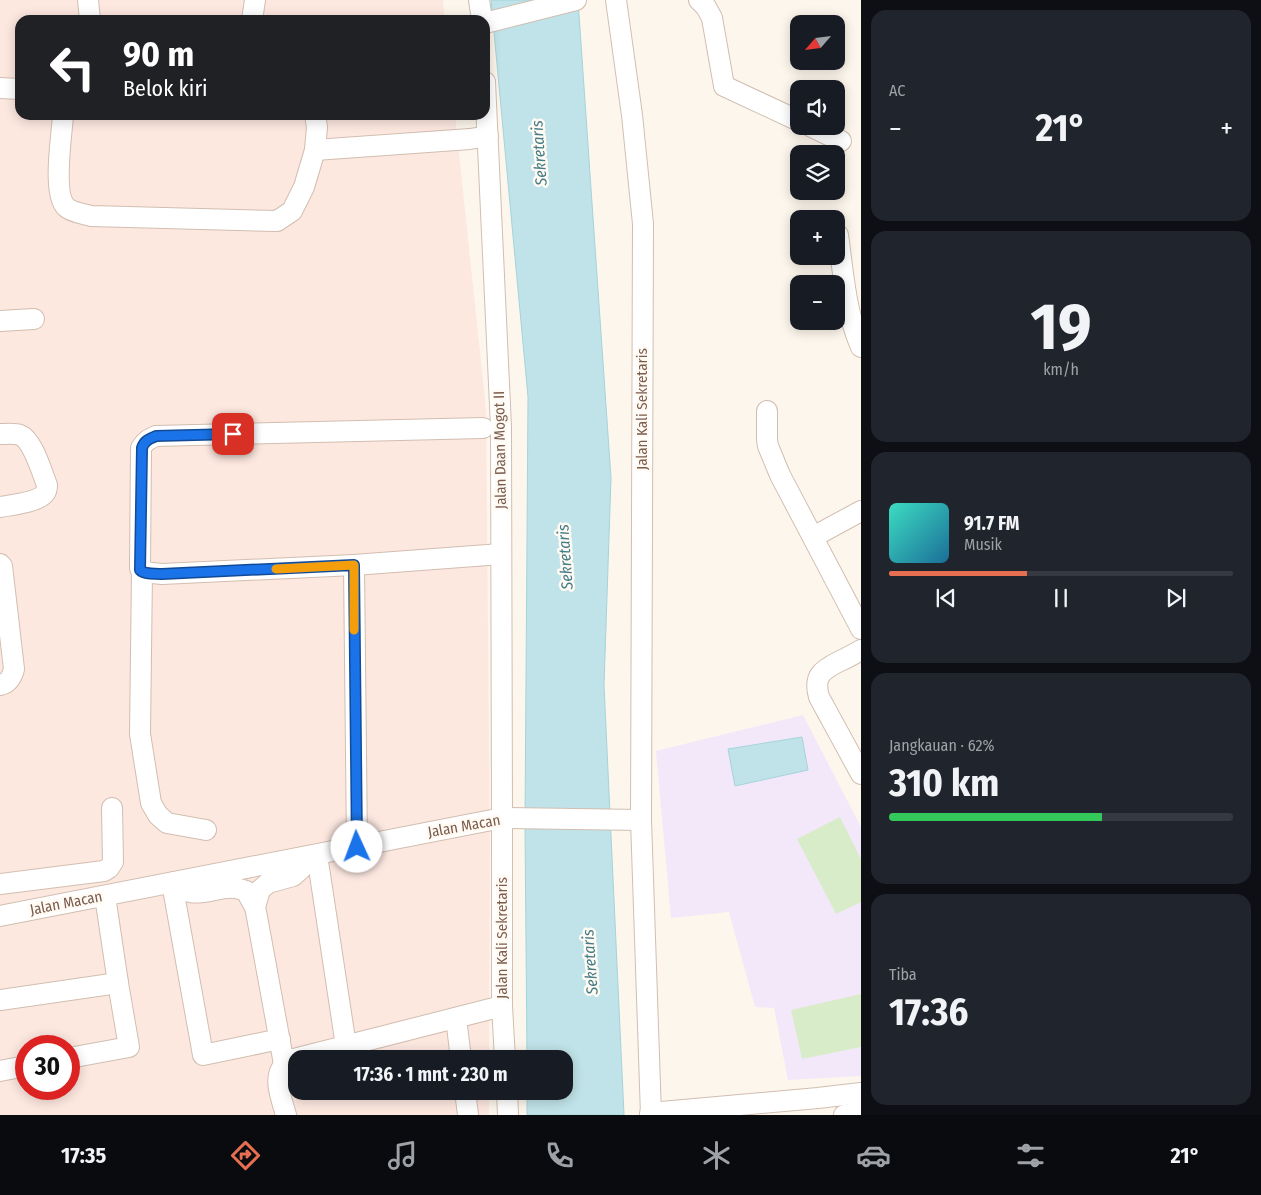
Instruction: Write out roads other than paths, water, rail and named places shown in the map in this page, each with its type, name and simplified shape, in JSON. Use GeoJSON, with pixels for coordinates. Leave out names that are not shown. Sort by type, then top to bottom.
{"type":"FeatureCollection","features":[{"type":"Feature","properties":{"kind":"street"},"geometry":{"type":"LineString","coordinates":[[88,0],[90,15]]}},
{"type":"Feature","properties":{"kind":"street"},"geometry":{"type":"LineString","coordinates":[[253,15],[255,0]]}},
{"type":"Feature","properties":{"kind":"street"},"geometry":{"type":"LineString","coordinates":[[479,0],[484,15]]}},
{"type":"Feature","properties":{"kind":"street"},"geometry":{"type":"LineString","coordinates":[[490,20],[576,0]]}},
{"type":"Feature","properties":{"kind":"street","name":"Jalan Kali Sekretaris"},"geometry":{"type":"LineString","coordinates":[[616,0],[632,115],[642,224],[637,820]]}},
{"type":"Feature","properties":{"kind":"street"},"geometry":{"type":"LineString","coordinates":[[699,0],[706,7],[712,18],[724,86],[790,117]]}},
{"type":"Feature","properties":{"kind":"street"},"geometry":{"type":"LineString","coordinates":[[0,88],[15,89]]}},
{"type":"Feature","properties":{"kind":"street"},"geometry":{"type":"LineString","coordinates":[[63,120],[58,176],[62,201],[68,208],[91,216],[277,221],[292,211],[304,187],[315,150],[316,120]]}},
{"type":"Feature","properties":{"kind":"street","name":"Jalan Daan Mogot II"},"geometry":{"type":"LineString","coordinates":[[487,120],[501,427],[501,554],[509,818]]}},
{"type":"Feature","properties":{"kind":"street"},"geometry":{"type":"LineString","coordinates":[[829,135],[841,141]]}},
{"type":"Feature","properties":{"kind":"street"},"geometry":{"type":"LineString","coordinates":[[315,150],[470,139],[488,136]]}},
{"type":"Feature","properties":{"kind":"street"},"geometry":{"type":"LineString","coordinates":[[842,265],[850,316],[861,347]]}},
{"type":"Feature","properties":{"kind":"street"},"geometry":{"type":"LineString","coordinates":[[0,322],[34,319]]}},
{"type":"Feature","properties":{"kind":"street"},"geometry":{"type":"LineString","coordinates":[[767,411],[766,440],[772,459],[861,629]]}},
{"type":"Feature","properties":{"kind":"street"},"geometry":{"type":"LineString","coordinates":[[206,830],[167,823],[158,815],[151,803],[140,734],[142,448],[146,440],[156,436],[483,428]]}},
{"type":"Feature","properties":{"kind":"street"},"geometry":{"type":"LineString","coordinates":[[0,434],[18,435],[25,439],[32,448],[47,485],[43,496],[0,508]]}},
{"type":"Feature","properties":{"kind":"street"},"geometry":{"type":"LineString","coordinates":[[813,537],[861,510]]}},
{"type":"Feature","properties":{"kind":"street"},"geometry":{"type":"LineString","coordinates":[[142,572],[162,574],[354,565],[501,554]]}},
{"type":"Feature","properties":{"kind":"street"},"geometry":{"type":"LineString","coordinates":[[0,564],[2,566],[14,669],[11,679],[0,685]]}},
{"type":"Feature","properties":{"kind":"street"},"geometry":{"type":"LineString","coordinates":[[354,565],[357,847]]}},
{"type":"Feature","properties":{"kind":"street"},"geometry":{"type":"LineString","coordinates":[[861,650],[822,671],[818,679],[817,688],[819,697],[861,774]]}},
{"type":"Feature","properties":{"kind":"street"},"geometry":{"type":"LineString","coordinates":[[0,884],[104,871],[109,868],[113,862],[112,808]]}},
{"type":"Feature","properties":{"kind":"street","name":"Jalan Kali Sekretaris"},"geometry":{"type":"LineString","coordinates":[[504,1050],[502,1006],[509,818]]}},
{"type":"Feature","properties":{"kind":"street","name":"Jalan Macan"},"geometry":{"type":"LineString","coordinates":[[0,916],[509,818],[637,820]]}},
{"type":"Feature","properties":{"kind":"street"},"geometry":{"type":"LineString","coordinates":[[637,820],[651,1114],[818,1107],[861,1093]]}},
{"type":"Feature","properties":{"kind":"street"},"geometry":{"type":"LineString","coordinates":[[255,907],[260,890],[268,883],[293,876],[311,856]]}},
{"type":"Feature","properties":{"kind":"street"},"geometry":{"type":"LineString","coordinates":[[311,856],[346,1046]]}},
{"type":"Feature","properties":{"kind":"street"},"geometry":{"type":"LineString","coordinates":[[173,883],[192,893],[233,888],[246,891],[255,907],[284,1064]]}},
{"type":"Feature","properties":{"kind":"street"},"geometry":{"type":"LineString","coordinates":[[173,883],[202,1055],[280,1039]]}},
{"type":"Feature","properties":{"kind":"street"},"geometry":{"type":"LineString","coordinates":[[80,1056],[129,1047],[105,896]]}},
{"type":"Feature","properties":{"kind":"street"},"geometry":{"type":"LineString","coordinates":[[0,1000],[118,983]]}},
{"type":"Feature","properties":{"kind":"street"},"geometry":{"type":"LineString","coordinates":[[286,1115],[278,1084],[279,1073],[284,1064],[294,1059],[502,1006]]}},
{"type":"Feature","properties":{"kind":"street"},"geometry":{"type":"LineString","coordinates":[[456,1018],[460,1050]]}},
{"type":"Feature","properties":{"kind":"street"},"geometry":{"type":"LineString","coordinates":[[0,1071],[15,1068]]}},
{"type":"Feature","properties":{"kind":"street"},"geometry":{"type":"LineString","coordinates":[[466,1100],[468,1115]]}},
{"type":"Feature","properties":{"kind":"street"},"geometry":{"type":"LineString","coordinates":[[507,1100],[508,1115]]}},
{"type":"Feature","properties":{"kind":"street"},"geometry":{"type":"LineString","coordinates":[[844,1115],[861,1112]]}},
{"type":"Feature","properties":{"kind":"water","name":"Sekretaris"},"geometry":{"type":"Polygon","coordinates":[[[491,0],[578,0],[611,478],[604,685],[624,1115],[527,1115],[527,1100],[573,1100],[573,1050],[527,1050],[525,824],[528,397],[491,0]]]}},
{"type":"Feature","properties":{"kind":"water"},"geometry":{"type":"Polygon","coordinates":[[[802,737],[808,770],[735,786],[728,749],[802,737]]]}}]}
